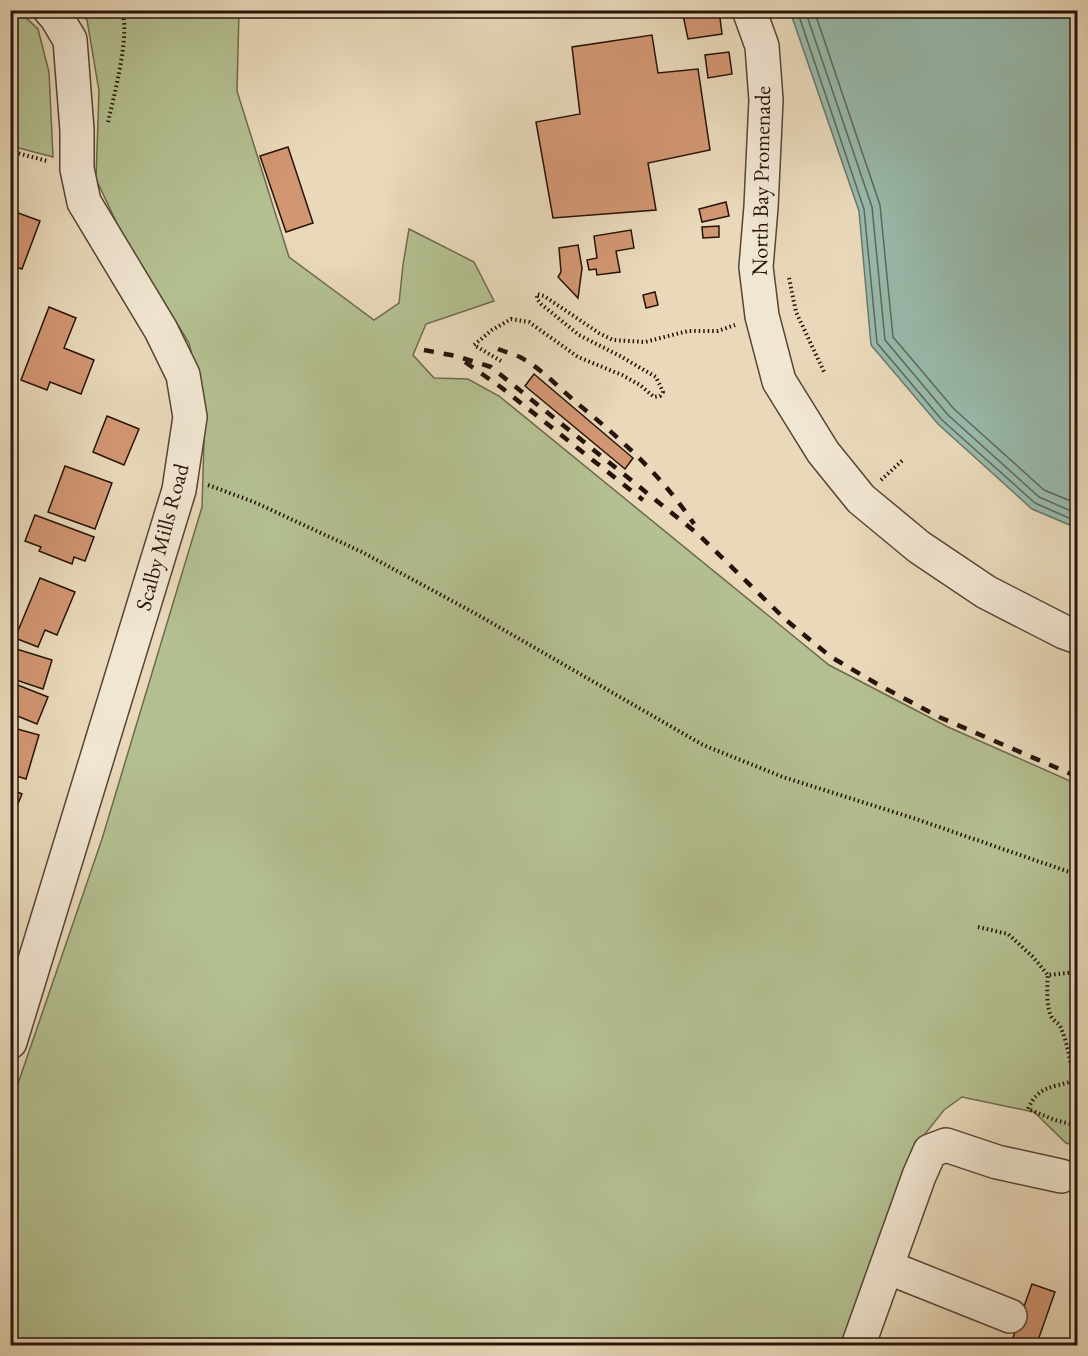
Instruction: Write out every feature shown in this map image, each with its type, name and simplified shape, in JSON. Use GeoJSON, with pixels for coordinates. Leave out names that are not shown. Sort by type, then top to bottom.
{"type":"FeatureCollection","features":[{"type":"Feature","properties":{"kind":"street","name":"Scalby Mills Road"},"geometry":{"type":"LineString","coordinates":[[12,1034],[180,490],[190,417],[183,375],[161,330],[84,202],[77,169],[77,130],[70,40],[50,10]]}},
{"type":"Feature","properties":{"kind":"street","name":"North Bay Promenade"},"geometry":{"type":"LineString","coordinates":[[749,10],[762,46],[766,100],[756,267],[762,316],[779,381],[823,452],[861,499],[919,547],[986,592],[1077,638]]}},
{"type":"Feature","properties":{"kind":"street"},"geometry":{"type":"LineString","coordinates":[[858,1346],[930,1151],[946,1145],[997,1162],[1061,1176]]}},
{"type":"Feature","properties":{"kind":"street"},"geometry":{"type":"LineString","coordinates":[[887,1267],[1010,1316]]}},
{"type":"Feature","properties":{"kind":"path"},"geometry":{"type":"LineString","coordinates":[[108,122],[118,76],[123,36],[124,16],[121,10]]}},
{"type":"Feature","properties":{"kind":"path"},"geometry":{"type":"LineString","coordinates":[[10,151],[77,169]]}},
{"type":"Feature","properties":{"kind":"path"},"geometry":{"type":"LineString","coordinates":[[756,267],[788,270],[796,312],[825,374]]}},
{"type":"Feature","properties":{"kind":"path"},"geometry":{"type":"LineString","coordinates":[[501,361],[474,345],[510,319],[529,322],[578,357],[622,375],[640,385],[654,397],[660,396],[663,392],[656,377],[579,335],[541,304],[537,299],[537,294],[544,296],[599,333],[613,339],[630,342],[645,342],[688,331],[718,331],[762,316]]}},
{"type":"Feature","properties":{"kind":"path"},"geometry":{"type":"LineString","coordinates":[[182,476],[254,502],[362,552],[478,615],[703,746],[783,777],[916,819],[1077,875]]}},
{"type":"Feature","properties":{"kind":"path"},"geometry":{"type":"LineString","coordinates":[[978,927],[1008,934],[1032,956],[1048,975],[1047,992],[1050,1010],[1052,1018],[1061,1025],[1077,1097]]}},
{"type":"Feature","properties":{"kind":"path"},"geometry":{"type":"LineString","coordinates":[[1048,975],[1077,972]]}},
{"type":"Feature","properties":{"kind":"path"},"geometry":{"type":"LineString","coordinates":[[1072,1081],[1040,1091],[1033,1098],[1028,1109],[1077,1126]]}},
{"type":"Feature","properties":{"kind":"green space"},"geometry":{"type":"Polygon","coordinates":[[[11,11],[25,17],[38,29],[49,72],[53,157],[11,146],[11,11]]]}},
{"type":"Feature","properties":{"kind":"green space"},"geometry":{"type":"Polygon","coordinates":[[[77,11],[239,11],[237,91],[289,257],[374,320],[399,303],[409,229],[474,262],[494,301],[426,324],[413,355],[434,378],[468,379],[499,396],[829,665],[948,727],[1077,784],[1077,1146],[1066,1143],[1034,1112],[962,1097],[944,1110],[917,1144],[843,1345],[11,1346],[11,1104],[102,839],[202,507],[205,409],[189,343],[120,230],[96,179],[99,91],[87,20],[77,11]]]}},
{"type":"Feature","properties":{"kind":"water"},"geometry":{"type":"Polygon","coordinates":[[[790,11],[1077,11],[1077,528],[1032,509],[938,424],[871,345],[859,211],[790,11]]]}},
{"type":"Feature","properties":{"kind":"building"},"geometry":{"type":"Polygon","coordinates":[[[682,10],[719,10],[722,34],[688,39],[682,10]]]}},
{"type":"Feature","properties":{"kind":"building"},"geometry":{"type":"Polygon","coordinates":[[[652,35],[658,73],[698,69],[710,150],[648,163],[656,210],[553,218],[536,122],[580,114],[572,47],[652,35]]]}},
{"type":"Feature","properties":{"kind":"building"},"geometry":{"type":"Polygon","coordinates":[[[729,52],[732,74],[708,78],[705,55],[729,52]]]}},
{"type":"Feature","properties":{"kind":"building"},"geometry":{"type":"Polygon","coordinates":[[[288,147],[313,223],[286,232],[260,156],[288,147]]]}},
{"type":"Feature","properties":{"kind":"building"},"geometry":{"type":"Polygon","coordinates":[[[726,202],[729,216],[702,222],[699,209],[726,202]]]}},
{"type":"Feature","properties":{"kind":"building"},"geometry":{"type":"Polygon","coordinates":[[[10,210],[40,221],[22,269],[10,265],[10,210]]]}},
{"type":"Feature","properties":{"kind":"building"},"geometry":{"type":"Polygon","coordinates":[[[719,226],[719,237],[703,238],[702,227],[719,226]]]}},
{"type":"Feature","properties":{"kind":"building"},"geometry":{"type":"Polygon","coordinates":[[[631,230],[634,248],[616,251],[620,272],[597,275],[596,269],[589,270],[587,260],[597,258],[594,236],[631,230]]]}},
{"type":"Feature","properties":{"kind":"building"},"geometry":{"type":"Polygon","coordinates":[[[578,245],[582,268],[578,298],[558,277],[561,272],[559,248],[578,245]]]}},
{"type":"Feature","properties":{"kind":"building"},"geometry":{"type":"Polygon","coordinates":[[[655,292],[658,305],[646,308],[643,295],[655,292]]]}},
{"type":"Feature","properties":{"kind":"building"},"geometry":{"type":"Polygon","coordinates":[[[49,307],[76,318],[64,348],[94,360],[81,394],[50,382],[47,390],[21,380],[49,307]]]}},
{"type":"Feature","properties":{"kind":"building"},"geometry":{"type":"Polygon","coordinates":[[[534,374],[633,458],[625,469],[525,386],[534,374]]]}},
{"type":"Feature","properties":{"kind":"building"},"geometry":{"type":"Polygon","coordinates":[[[107,416],[139,429],[124,465],[93,452],[107,416]]]}},
{"type":"Feature","properties":{"kind":"building"},"geometry":{"type":"Polygon","coordinates":[[[65,466],[112,483],[95,529],[48,512],[65,466]]]}},
{"type":"Feature","properties":{"kind":"building"},"geometry":{"type":"Polygon","coordinates":[[[35,515],[94,537],[85,561],[74,557],[72,564],[39,551],[41,547],[25,541],[35,515]]]}},
{"type":"Feature","properties":{"kind":"building"},"geometry":{"type":"Polygon","coordinates":[[[40,578],[75,592],[57,635],[45,630],[38,647],[15,638],[40,578]]]}},
{"type":"Feature","properties":{"kind":"building"},"geometry":{"type":"Polygon","coordinates":[[[10,647],[52,660],[43,689],[10,678],[10,647]]]}},
{"type":"Feature","properties":{"kind":"building"},"geometry":{"type":"Polygon","coordinates":[[[10,682],[48,697],[37,724],[10,713],[10,682]]]}},
{"type":"Feature","properties":{"kind":"building"},"geometry":{"type":"Polygon","coordinates":[[[10,727],[39,735],[26,779],[10,774],[10,727]]]}},
{"type":"Feature","properties":{"kind":"building"},"geometry":{"type":"Polygon","coordinates":[[[10,789],[22,794],[10,823],[10,789]]]}},
{"type":"Feature","properties":{"kind":"building"},"geometry":{"type":"Polygon","coordinates":[[[1078,1006],[1078,1029],[1072,1007],[1078,1006]]]}},
{"type":"Feature","properties":{"kind":"building"},"geometry":{"type":"Polygon","coordinates":[[[1032,1284],[1055,1292],[1036,1346],[1010,1346],[1032,1284]]]}},
{"type":"Feature","properties":{"kind":"railway"},"geometry":{"type":"LineString","coordinates":[[498,349],[520,357],[536,367],[610,431],[669,490],[694,524]]}},
{"type":"Feature","properties":{"kind":"railway"},"geometry":{"type":"LineString","coordinates":[[424,350],[456,356],[491,367],[699,535],[786,620],[831,657],[939,717],[1078,777]]}},
{"type":"Feature","properties":{"kind":"railway"},"geometry":{"type":"LineString","coordinates":[[465,362],[502,388],[643,500]]}}]}
